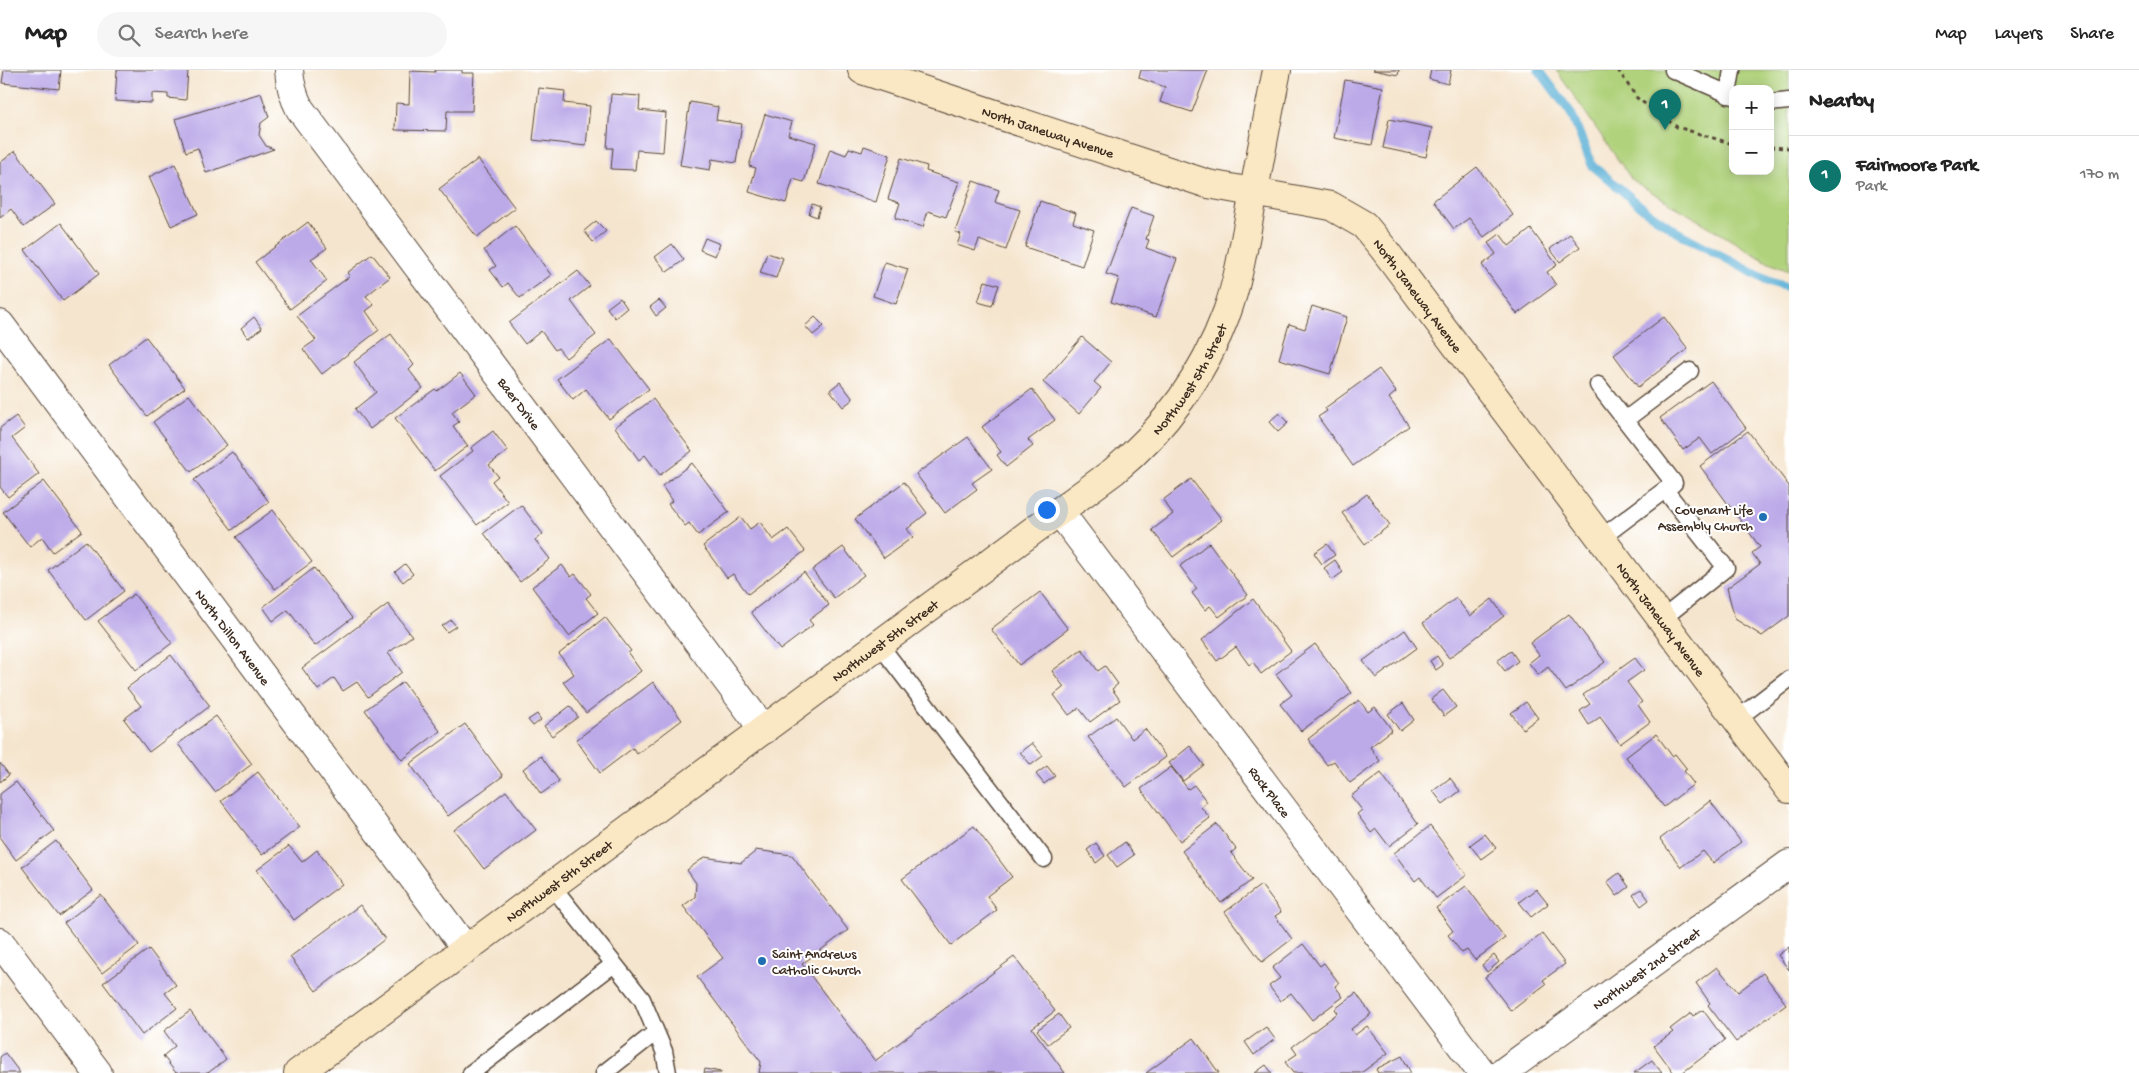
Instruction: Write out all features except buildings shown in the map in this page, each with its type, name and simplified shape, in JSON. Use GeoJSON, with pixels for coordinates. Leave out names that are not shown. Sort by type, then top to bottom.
{"type":"FeatureCollection","features":[{"type":"Feature","properties":{"kind":"street","name":"Baer Drive"},"geometry":{"type":"LineString","coordinates":[[289,70],[293,96],[300,109],[764,730]]}},
{"type":"Feature","properties":{"kind":"street","name":"North Janeway Avenue"},"geometry":{"type":"LineString","coordinates":[[862,70],[1208,184],[1331,206],[1364,225],[1789,788]]}},
{"type":"Feature","properties":{"kind":"street","name":"Northwest 5th Street"},"geometry":{"type":"LineString","coordinates":[[298,1073],[1059,511],[1132,456],[1158,430],[1185,394],[1207,357],[1227,311],[1243,248],[1277,70]]}},
{"type":"Feature","properties":{"kind":"street","name":"North Dillon Avenue"},"geometry":{"type":"LineString","coordinates":[[0,324],[466,949]]}},
{"type":"Feature","properties":{"kind":"street","name":"Rock Place"},"geometry":{"type":"LineString","coordinates":[[1059,511],[1482,1073]]}},
{"type":"Feature","properties":{"kind":"street","name":"Northwest 2nd Street"},"geometry":{"type":"LineString","coordinates":[[1502,1073],[1789,864]]}},
{"type":"Feature","properties":{"kind":"street"},"geometry":{"type":"LineString","coordinates":[[0,942],[98,1073]]}},
{"type":"Feature","properties":{"kind":"lane"},"geometry":{"type":"LineString","coordinates":[[1673,70],[1729,96]]}},
{"type":"Feature","properties":{"kind":"lane"},"geometry":{"type":"LineString","coordinates":[[1731,85],[1732,70]]}},
{"type":"Feature","properties":{"kind":"lane"},"geometry":{"type":"LineString","coordinates":[[1774,103],[1789,101]]}},
{"type":"Feature","properties":{"kind":"lane"},"geometry":{"type":"LineString","coordinates":[[1625,420],[1690,371]]}},
{"type":"Feature","properties":{"kind":"lane"},"geometry":{"type":"LineString","coordinates":[[1598,385],[1674,483],[1601,538]]}},
{"type":"Feature","properties":{"kind":"lane"},"geometry":{"type":"LineString","coordinates":[[1662,619],[1726,568],[1665,490]]}},
{"type":"Feature","properties":{"kind":"lane"},"geometry":{"type":"LineString","coordinates":[[879,644],[1044,859]]}},
{"type":"Feature","properties":{"kind":"lane"},"geometry":{"type":"LineString","coordinates":[[1737,719],[1789,680]]}},
{"type":"Feature","properties":{"kind":"lane"},"geometry":{"type":"LineString","coordinates":[[552,886],[642,1000],[664,1051],[668,1073]]}},
{"type":"Feature","properties":{"kind":"lane"},"geometry":{"type":"LineString","coordinates":[[471,1073],[614,964]]}},
{"type":"Feature","properties":{"kind":"lane"},"geometry":{"type":"LineString","coordinates":[[604,1073],[656,1032]]}},
{"type":"Feature","properties":{"kind":"path"},"geometry":{"type":"LineString","coordinates":[[1618,70],[1637,98],[1677,127],[1729,143]]}},
{"type":"Feature","properties":{"kind":"path"},"geometry":{"type":"LineString","coordinates":[[1774,147],[1789,148]]}},
{"type":"Feature","properties":{"kind":"green space"},"geometry":{"type":"Polygon","coordinates":[[[1556,70],[1789,70],[1789,271],[1769,263],[1632,180],[1556,70]]]}},
{"type":"Feature","properties":{"kind":"waterway"},"geometry":{"type":"LineString","coordinates":[[1539,70],[1571,113],[1592,165],[1644,209],[1677,232],[1768,281],[1789,288]]}},
{"type":"Feature","properties":{"kind":"place","name":"Fairmoore Park"},"geometry":{"type":"Point","coordinates":[1665,130]}},
{"type":"Feature","properties":{"kind":"place","name":"Covenant Life Assembly Church"},"geometry":{"type":"Point","coordinates":[1763,517]}},
{"type":"Feature","properties":{"kind":"place","name":"Saint Andrews Catholic Church"},"geometry":{"type":"Point","coordinates":[762,961]}}]}
